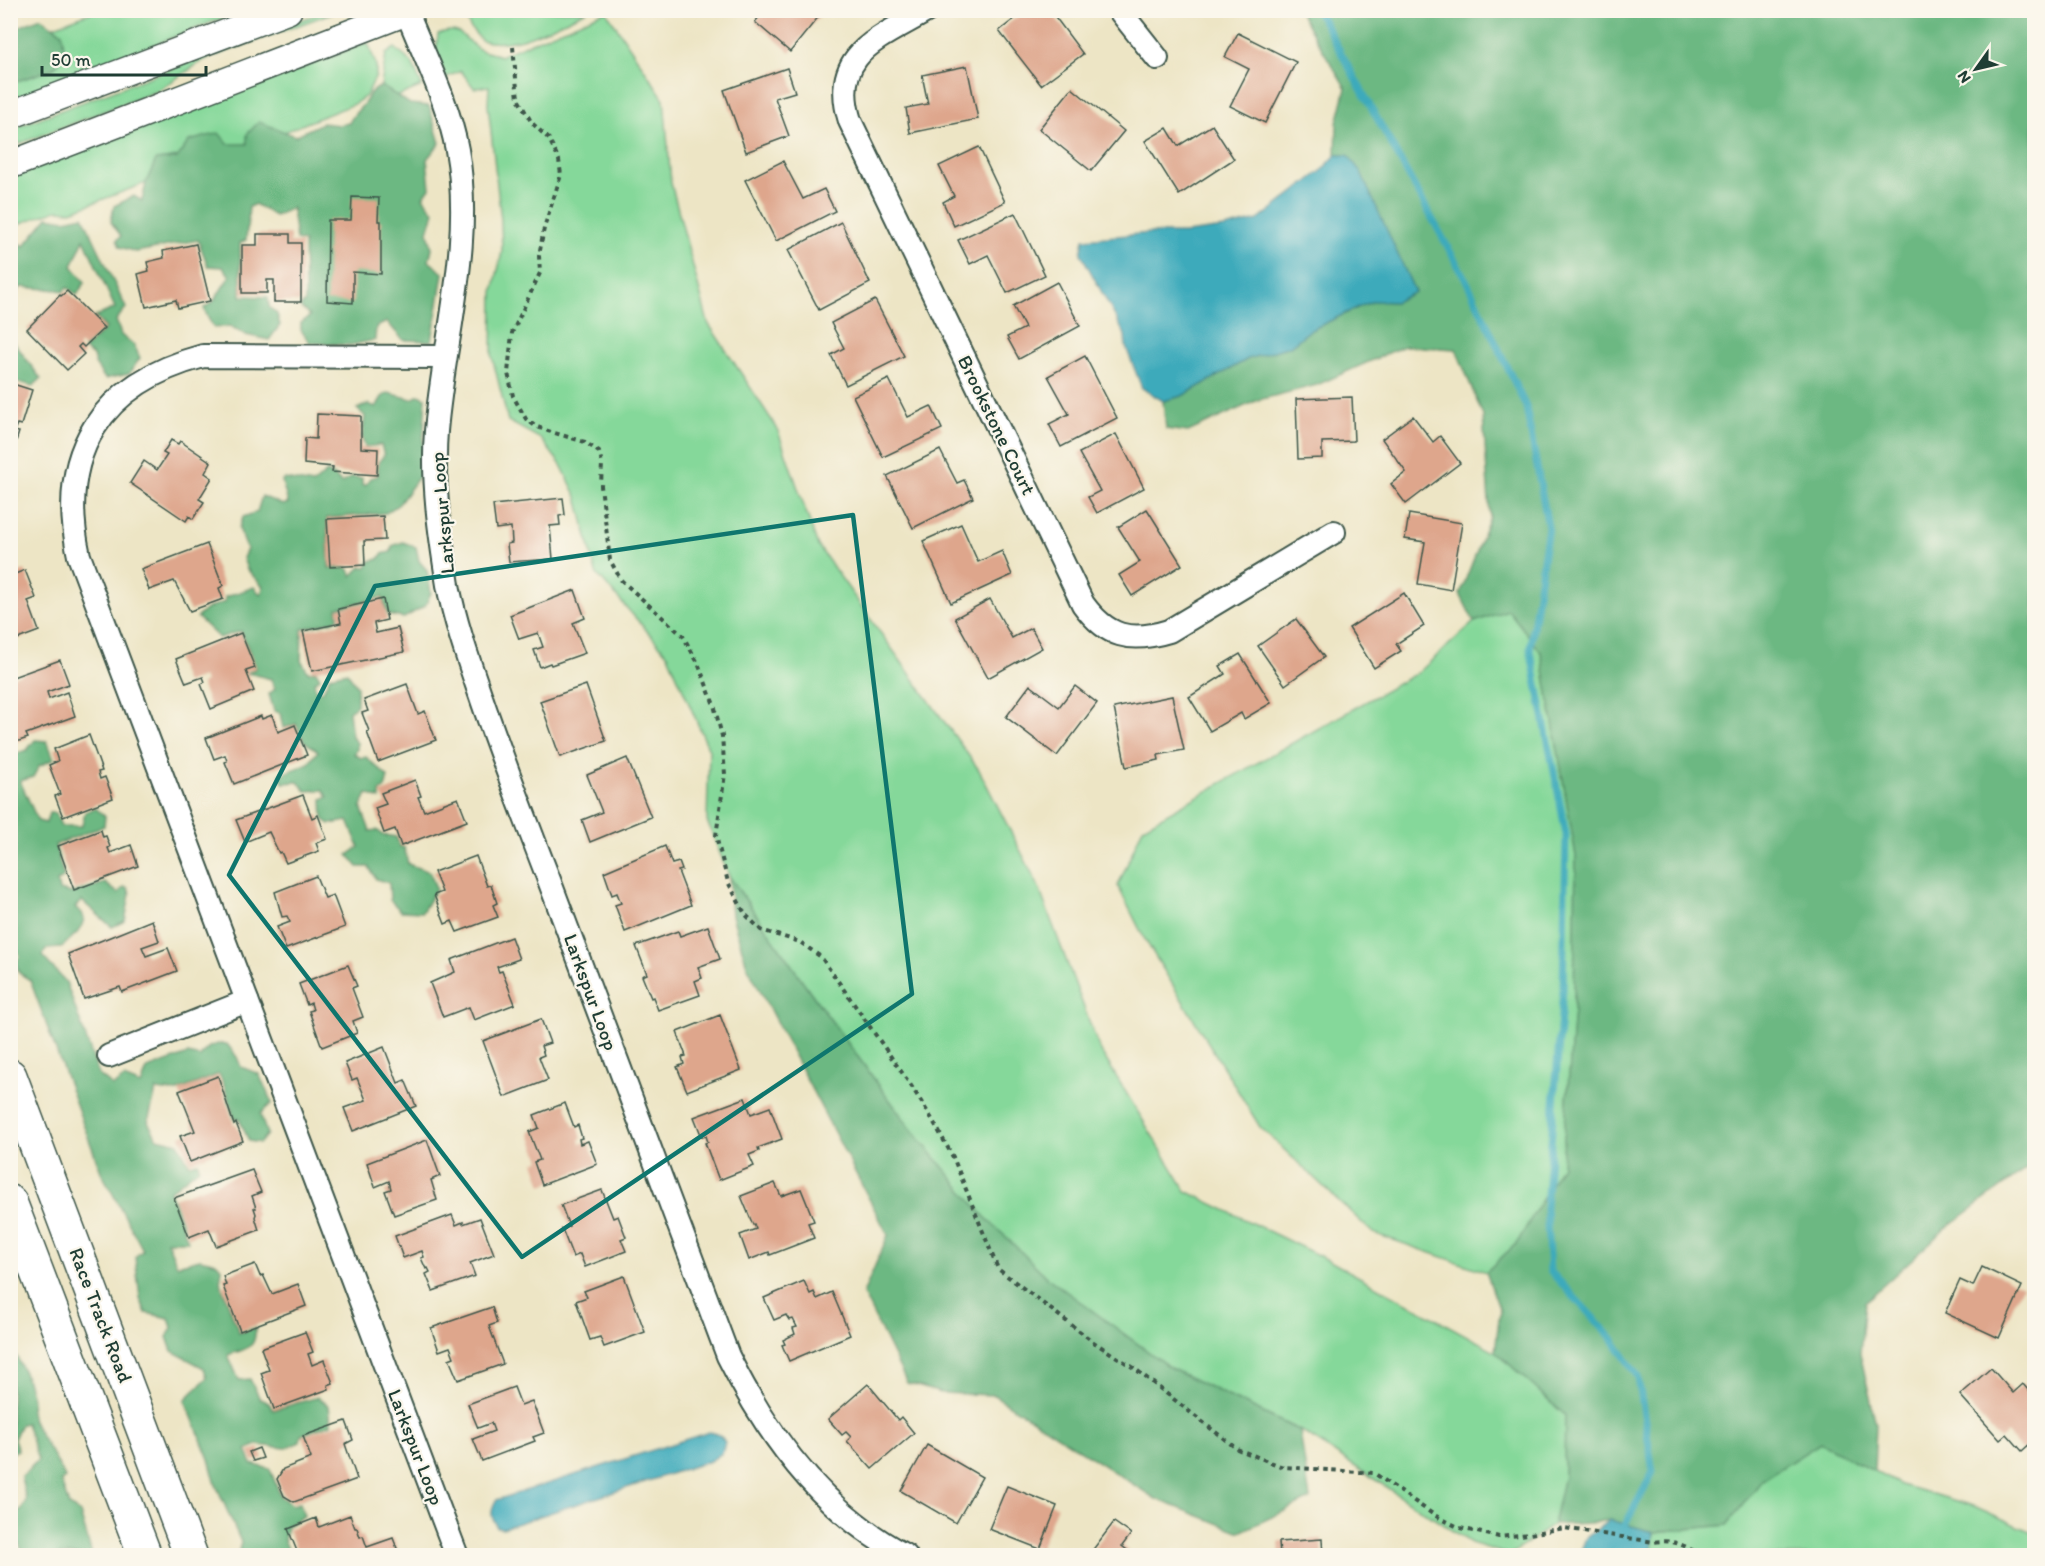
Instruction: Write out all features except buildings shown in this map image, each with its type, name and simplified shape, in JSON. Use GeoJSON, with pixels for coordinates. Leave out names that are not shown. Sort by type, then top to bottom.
{"type":"FeatureCollection","features":[{"type":"Feature","properties":{"kind":"main road","name":"Race Track Road"},"geometry":{"type":"LineString","coordinates":[[10,1076],[191,1556]]}},
{"type":"Feature","properties":{"kind":"main road"},"geometry":{"type":"LineString","coordinates":[[10,1202],[145,1556]]}},
{"type":"Feature","properties":{"kind":"street"},"geometry":{"type":"LineString","coordinates":[[10,115],[288,10]]}},
{"type":"Feature","properties":{"kind":"street","name":"Brookstone Court"},"geometry":{"type":"LineString","coordinates":[[928,10],[872,43],[857,56],[845,82],[844,102],[850,121],[1083,604],[1094,620],[1111,631],[1130,638],[1150,637],[1168,631],[1335,532]]}},
{"type":"Feature","properties":{"kind":"street"},"geometry":{"type":"LineString","coordinates":[[1119,10],[1157,58]]}},
{"type":"Feature","properties":{"kind":"street"},"geometry":{"type":"LineString","coordinates":[[10,165],[408,11]]}},
{"type":"Feature","properties":{"kind":"street","name":"Larkspur Loop"},"geometry":{"type":"LineString","coordinates":[[408,11],[447,112],[457,151],[461,190],[461,249],[444,357],[436,434],[436,478],[438,517],[449,590],[465,650],[494,736],[724,1345],[745,1391],[788,1456],[828,1499],[862,1527],[906,1556]]}},
{"type":"Feature","properties":{"kind":"street","name":"Larkspur Loop"},"geometry":{"type":"LineString","coordinates":[[444,357],[203,356],[155,373],[133,386],[113,402],[92,432],[78,464],[73,519],[79,556],[457,1556]]}},
{"type":"Feature","properties":{"kind":"street"},"geometry":{"type":"LineString","coordinates":[[110,1056],[247,1001]]}},
{"type":"Feature","properties":{"kind":"path"},"geometry":{"type":"LineString","coordinates":[[513,47],[518,99],[532,123],[549,139],[559,160],[561,175],[544,228],[539,256],[540,273],[512,333],[508,373],[513,396],[526,419],[535,426],[585,442],[599,452],[602,463],[601,486],[609,560],[621,580],[683,636],[698,663],[714,705],[722,736],[725,774],[716,836],[719,853],[728,882],[745,914],[761,930],[800,942],[821,957],[932,1119],[953,1157],[998,1269],[1095,1343],[1134,1368],[1237,1449],[1283,1467],[1374,1473],[1434,1515],[1460,1528],[1499,1537],[1564,1528],[1654,1542],[1668,1540],[1684,1544],[1701,1556]]}},
{"type":"Feature","properties":{"kind":"highlighted area"},"geometry":{"type":"Polygon","coordinates":[[[853,515],[912,994],[522,1257],[229,875],[375,586],[853,515]]]}},
{"type":"Feature","properties":{"kind":"green space"},"geometry":{"type":"Polygon","coordinates":[[[463,10],[587,11],[521,39],[494,42],[481,40],[470,27],[463,10]]]}},
{"type":"Feature","properties":{"kind":"green space"},"geometry":{"type":"Polygon","coordinates":[[[95,11],[241,11],[11,100],[11,83],[53,69],[62,33],[54,26],[95,11]]]}},
{"type":"Feature","properties":{"kind":"green space"},"geometry":{"type":"Polygon","coordinates":[[[325,11],[337,11],[204,60],[157,91],[11,147],[11,129],[325,11]]]}},
{"type":"Feature","properties":{"kind":"green space"},"geometry":{"type":"Polygon","coordinates":[[[606,11],[664,99],[671,183],[708,323],[777,428],[818,546],[979,770],[1037,883],[1100,1050],[1186,1191],[1330,1261],[1495,1351],[1565,1415],[1564,1476],[1553,1525],[1510,1555],[1471,1543],[1301,1431],[1172,1369],[1049,1279],[983,1215],[911,1129],[729,876],[707,821],[709,750],[668,655],[596,573],[577,497],[561,465],[541,439],[508,421],[492,356],[493,292],[502,252],[501,220],[488,105],[489,86],[474,88],[461,71],[445,78],[436,51],[438,34],[453,31],[458,32],[481,50],[500,56],[606,11]]]}},
{"type":"Feature","properties":{"kind":"green space"},"geometry":{"type":"Polygon","coordinates":[[[1299,11],[2034,11],[2034,1163],[1945,1229],[1865,1302],[1860,1353],[1876,1424],[1874,1471],[1820,1443],[1762,1480],[1727,1525],[1654,1532],[1609,1520],[1553,1525],[1564,1476],[1565,1415],[1495,1351],[1500,1311],[1486,1272],[1517,1243],[1562,1165],[1574,1010],[1576,856],[1541,652],[1508,610],[1474,622],[1460,594],[1490,517],[1483,416],[1456,349],[1404,346],[1317,385],[1258,400],[1188,432],[1166,429],[1163,401],[1182,396],[1248,359],[1290,346],[1309,331],[1361,306],[1374,301],[1395,302],[1415,292],[1348,155],[1336,155],[1337,123],[1346,88],[1299,11]]]}},
{"type":"Feature","properties":{"kind":"green space"},"geometry":{"type":"Polygon","coordinates":[[[41,18],[62,33],[65,55],[53,69],[11,83],[11,30],[41,18]]]}},
{"type":"Feature","properties":{"kind":"green space"},"geometry":{"type":"Polygon","coordinates":[[[368,43],[376,65],[376,76],[366,96],[354,104],[284,132],[259,122],[247,144],[224,146],[156,160],[146,183],[71,211],[57,210],[11,227],[11,178],[368,43]]]}},
{"type":"Feature","properties":{"kind":"green space"},"geometry":{"type":"Polygon","coordinates":[[[395,48],[412,63],[422,86],[396,97],[381,86],[386,54],[395,48]]]}},
{"type":"Feature","properties":{"kind":"green space"},"geometry":{"type":"Polygon","coordinates":[[[381,86],[410,104],[429,106],[440,143],[427,159],[430,188],[423,197],[434,212],[428,232],[432,248],[429,261],[443,273],[432,341],[403,340],[387,322],[376,327],[375,340],[351,345],[310,343],[301,330],[301,323],[310,316],[300,307],[305,302],[304,242],[296,240],[292,208],[275,216],[255,204],[249,207],[246,240],[240,243],[241,296],[268,297],[269,307],[277,314],[280,325],[269,340],[246,335],[230,326],[214,328],[204,308],[213,302],[230,276],[223,267],[208,266],[198,240],[136,252],[120,247],[117,240],[121,236],[111,222],[114,206],[134,196],[142,201],[146,183],[156,160],[177,158],[189,141],[219,133],[228,144],[247,144],[247,134],[259,122],[295,136],[322,123],[339,125],[349,123],[366,102],[370,93],[381,86]]]}},
{"type":"Feature","properties":{"kind":"green space"},"geometry":{"type":"Polygon","coordinates":[[[83,216],[126,308],[116,320],[121,335],[134,345],[140,358],[129,374],[105,379],[95,364],[93,356],[84,349],[106,328],[95,317],[115,308],[84,239],[72,266],[85,282],[77,295],[67,287],[63,292],[21,287],[12,297],[11,304],[11,239],[24,246],[48,217],[65,220],[83,216]]]}},
{"type":"Feature","properties":{"kind":"green space"},"geometry":{"type":"Polygon","coordinates":[[[11,334],[13,341],[41,379],[33,386],[11,380],[11,334]]]}},
{"type":"Feature","properties":{"kind":"green space"},"geometry":{"type":"Polygon","coordinates":[[[388,393],[412,399],[419,395],[426,398],[421,474],[399,504],[386,513],[327,518],[329,568],[348,568],[352,576],[361,567],[367,567],[370,561],[391,552],[392,546],[403,542],[416,547],[419,561],[427,570],[431,593],[425,606],[404,618],[388,615],[382,597],[337,608],[338,618],[334,621],[302,629],[301,660],[308,672],[316,671],[320,678],[314,682],[316,691],[323,691],[330,676],[347,672],[357,686],[357,705],[349,711],[352,737],[357,743],[357,750],[354,754],[361,758],[366,757],[388,777],[385,788],[380,792],[380,799],[367,794],[361,807],[370,831],[377,830],[383,835],[396,837],[400,847],[404,847],[408,864],[430,872],[436,889],[422,912],[401,911],[390,900],[389,883],[376,879],[369,867],[358,867],[348,855],[359,847],[348,821],[330,824],[323,819],[322,799],[328,797],[324,790],[306,791],[298,782],[283,783],[280,775],[309,763],[318,751],[304,741],[296,724],[283,728],[280,713],[274,711],[269,694],[275,689],[271,679],[248,673],[256,668],[241,631],[219,638],[197,617],[208,608],[225,602],[225,597],[254,587],[261,595],[263,587],[247,569],[243,558],[247,549],[239,528],[243,517],[257,512],[262,496],[283,505],[288,503],[282,481],[285,479],[313,484],[327,472],[341,483],[352,477],[362,478],[362,485],[366,485],[370,478],[378,476],[378,463],[384,455],[381,445],[365,447],[362,438],[365,416],[357,409],[368,404],[376,407],[382,397],[388,393]]]}},
{"type":"Feature","properties":{"kind":"green space"},"geometry":{"type":"Polygon","coordinates":[[[1508,609],[1541,652],[1576,856],[1574,1010],[1562,1165],[1517,1243],[1486,1272],[1373,1233],[1260,1127],[1144,938],[1118,886],[1143,827],[1419,672],[1474,622],[1508,609]]]}},
{"type":"Feature","properties":{"kind":"green space"},"geometry":{"type":"Polygon","coordinates":[[[35,740],[47,741],[54,759],[39,766],[33,777],[20,781],[38,821],[46,823],[49,813],[56,813],[61,826],[82,826],[85,812],[95,808],[105,816],[104,826],[55,845],[64,877],[57,882],[59,890],[72,893],[105,883],[118,893],[124,887],[128,888],[130,894],[125,921],[112,927],[82,901],[75,907],[82,913],[84,919],[80,930],[61,948],[46,949],[42,956],[66,982],[99,1075],[113,1086],[124,1078],[141,1085],[147,1069],[188,1054],[200,1057],[211,1046],[227,1044],[241,1067],[259,1074],[272,1103],[260,1114],[267,1134],[260,1143],[249,1141],[239,1119],[235,1120],[219,1074],[175,1092],[156,1090],[148,1122],[157,1138],[178,1143],[189,1164],[198,1162],[199,1168],[170,1191],[188,1241],[167,1241],[177,1265],[200,1259],[217,1263],[222,1269],[220,1282],[239,1333],[255,1328],[254,1340],[249,1347],[228,1355],[239,1380],[250,1379],[260,1399],[269,1403],[273,1410],[318,1397],[329,1406],[331,1424],[301,1435],[300,1442],[286,1448],[257,1445],[246,1450],[252,1464],[270,1469],[281,1497],[292,1505],[300,1503],[304,1516],[287,1526],[284,1540],[291,1555],[238,1555],[241,1542],[216,1485],[209,1459],[185,1400],[207,1378],[204,1368],[172,1351],[167,1337],[172,1328],[169,1318],[146,1313],[140,1298],[135,1257],[143,1250],[101,1172],[30,980],[19,973],[16,963],[20,956],[10,935],[11,755],[27,750],[35,740]]]}},
{"type":"Feature","properties":{"kind":"green space"},"geometry":{"type":"Polygon","coordinates":[[[729,876],[911,1129],[983,1215],[1049,1279],[1172,1369],[1300,1431],[1310,1499],[1240,1532],[1156,1499],[994,1395],[941,1393],[907,1383],[863,1294],[888,1235],[747,966],[732,915],[729,876]]]}},
{"type":"Feature","properties":{"kind":"green space"},"geometry":{"type":"Polygon","coordinates":[[[11,1350],[18,1359],[27,1382],[32,1402],[31,1416],[65,1478],[61,1481],[69,1506],[80,1513],[92,1555],[24,1555],[11,1526],[11,1509],[21,1511],[26,1500],[21,1477],[38,1460],[26,1423],[21,1424],[14,1439],[18,1450],[11,1453],[11,1350]]]}},
{"type":"Feature","properties":{"kind":"green space"},"geometry":{"type":"Polygon","coordinates":[[[1820,1443],[1901,1485],[1974,1506],[2034,1533],[2034,1555],[1651,1556],[1654,1532],[1727,1525],[1762,1480],[1820,1443]]]}},
{"type":"Feature","properties":{"kind":"water"},"geometry":{"type":"Polygon","coordinates":[[[1336,155],[1348,155],[1360,171],[1415,292],[1395,302],[1374,301],[1361,306],[1309,331],[1290,346],[1248,359],[1182,396],[1163,401],[1142,388],[1126,347],[1125,335],[1081,254],[1084,239],[1150,233],[1186,233],[1224,228],[1258,220],[1320,172],[1336,155]]]}},
{"type":"Feature","properties":{"kind":"water"},"geometry":{"type":"Polygon","coordinates":[[[709,1432],[719,1435],[725,1442],[722,1453],[710,1461],[503,1528],[497,1527],[493,1520],[492,1511],[496,1500],[709,1432]]]}},
{"type":"Feature","properties":{"kind":"water"},"geometry":{"type":"Polygon","coordinates":[[[1609,1520],[1654,1532],[1651,1555],[1579,1555],[1586,1538],[1609,1520]]]}},
{"type":"Feature","properties":{"kind":"waterway"},"geometry":{"type":"LineString","coordinates":[[1315,10],[1323,20],[1467,282],[1526,407],[1548,527],[1530,648],[1566,834],[1563,989],[1546,1208],[1550,1271],[1611,1337],[1638,1377],[1653,1472],[1625,1525]]}}]}
